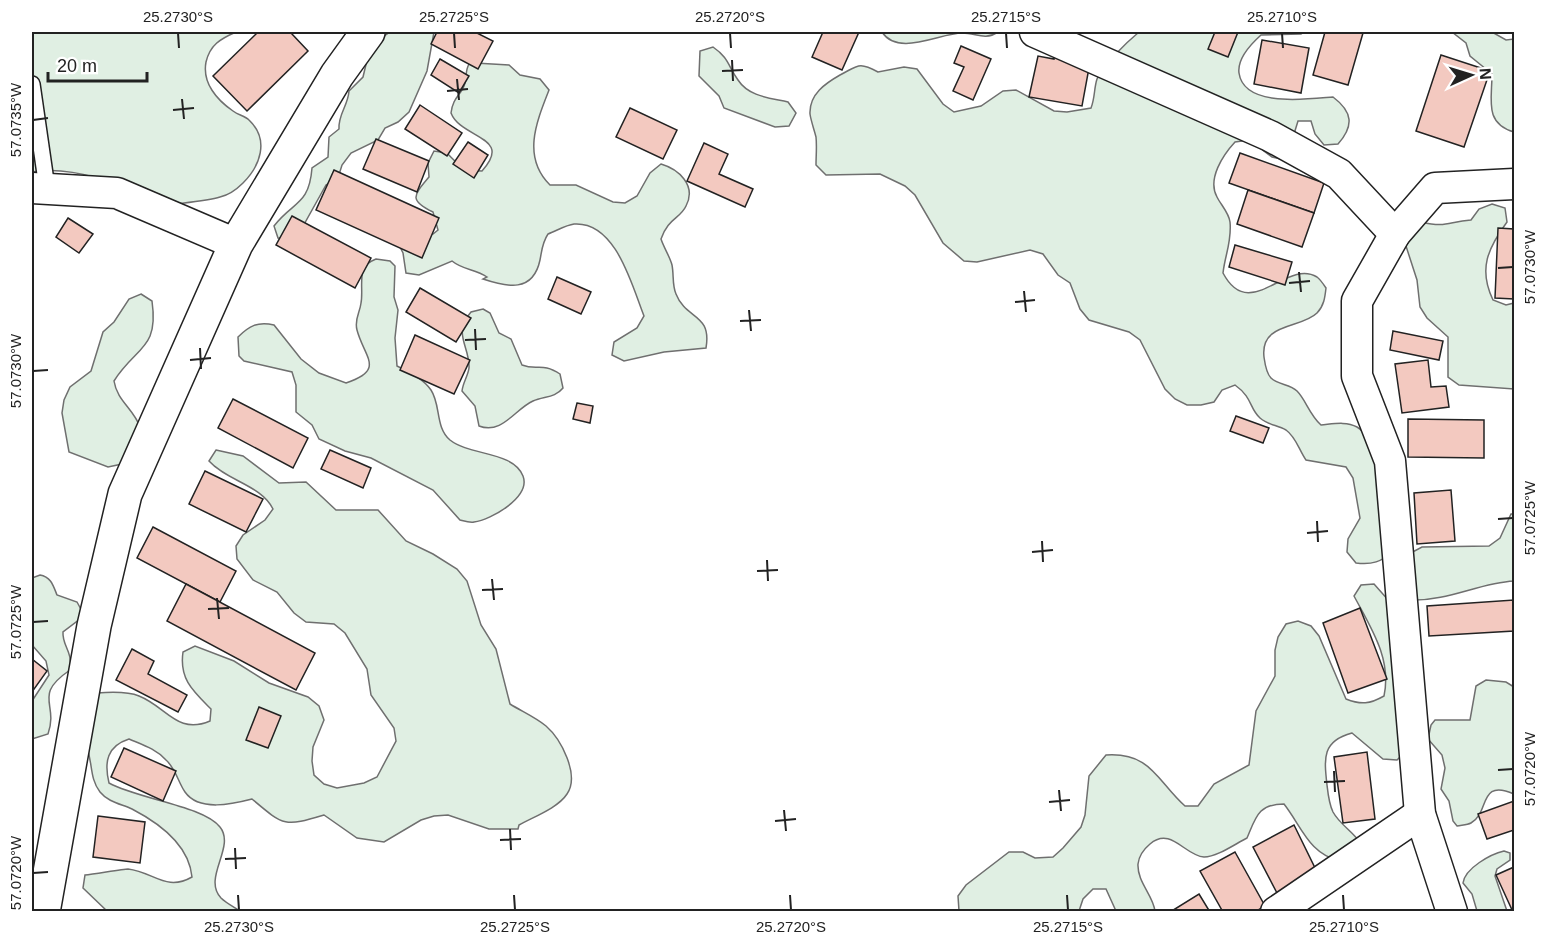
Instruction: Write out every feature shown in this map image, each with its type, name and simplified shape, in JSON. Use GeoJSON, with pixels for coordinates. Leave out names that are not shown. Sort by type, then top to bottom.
{"type":"FeatureCollection","features":[{"type":"Feature","properties":{"kind":"street"},"geometry":{"type":"LineString","coordinates":[[43,912],[94,626],[124,494],[236,244],[337,75],[368,32]]}},
{"type":"Feature","properties":{"kind":"street"},"geometry":{"type":"LineString","coordinates":[[1035,32],[1270,136],[1339,174],[1395,234]]}},
{"type":"Feature","properties":{"kind":"street"},"geometry":{"type":"LineString","coordinates":[[1452,912],[1420,814],[1390,460],[1357,376],[1357,301],[1395,234],[1435,188],[1515,184]]}},
{"type":"Feature","properties":{"kind":"street"},"geometry":{"type":"LineString","coordinates":[[39,188],[117,194],[236,244]]}},
{"type":"Feature","properties":{"kind":"street"},"geometry":{"type":"LineString","coordinates":[[1276,912],[1420,814]]}},
{"type":"Feature","properties":{"kind":"lane"},"geometry":{"type":"LineString","coordinates":[[32,84],[39,188]]}},
{"type":"Feature","properties":{"kind":"green space"},"geometry":{"type":"Polygon","coordinates":[[[32,32],[236,32],[213,47],[205,70],[212,90],[221,102],[247,119],[259,136],[260,153],[254,169],[240,186],[223,196],[152,206],[112,184],[83,174],[62,171],[32,172],[32,32]]]}},
{"type":"Feature","properties":{"kind":"green space"},"geometry":{"type":"Polygon","coordinates":[[[390,32],[434,32],[427,71],[409,112],[398,122],[385,128],[378,140],[351,153],[342,165],[338,178],[326,185],[302,228],[284,239],[278,238],[274,226],[304,196],[312,168],[328,157],[329,137],[339,129],[349,91],[363,77],[368,56],[380,39],[390,32]]]}},
{"type":"Feature","properties":{"kind":"green space"},"geometry":{"type":"Polygon","coordinates":[[[882,32],[998,32],[989,36],[962,33],[920,42],[898,43],[889,39],[882,32]]]}},
{"type":"Feature","properties":{"kind":"green space"},"geometry":{"type":"Polygon","coordinates":[[[1139,32],[1304,32],[1261,35],[1249,47],[1240,62],[1239,73],[1243,84],[1252,92],[1264,97],[1294,100],[1333,97],[1348,114],[1347,131],[1338,144],[1324,145],[1315,134],[1311,121],[1298,121],[1286,160],[1272,157],[1249,140],[1235,142],[1218,168],[1214,190],[1230,222],[1223,273],[1234,287],[1245,292],[1256,292],[1305,273],[1317,277],[1326,288],[1323,304],[1317,313],[1275,332],[1268,338],[1264,346],[1265,365],[1271,378],[1297,391],[1321,425],[1348,424],[1357,427],[1365,435],[1372,448],[1382,484],[1394,551],[1385,558],[1367,564],[1356,563],[1347,552],[1348,539],[1360,518],[1353,478],[1346,467],[1306,460],[1289,433],[1260,418],[1245,394],[1235,385],[1222,390],[1214,402],[1187,405],[1175,399],[1165,389],[1140,340],[1129,332],[1089,320],[1080,309],[1070,283],[1058,275],[1043,254],[1030,250],[977,262],[964,261],[943,243],[915,195],[905,186],[880,174],[826,175],[816,165],[816,137],[810,114],[812,101],[824,86],[855,67],[862,66],[878,72],[904,67],[917,69],[943,104],[954,112],[981,106],[1003,91],[1016,90],[1054,111],[1067,112],[1091,108],[1100,73],[1139,32]]]}},
{"type":"Feature","properties":{"kind":"green space"},"geometry":{"type":"Polygon","coordinates":[[[1452,32],[1492,32],[1506,40],[1514,39],[1514,132],[1504,128],[1494,117],[1491,101],[1492,74],[1470,56],[1466,43],[1452,32]]]}},
{"type":"Feature","properties":{"kind":"green space"},"geometry":{"type":"Polygon","coordinates":[[[713,47],[728,62],[738,80],[748,90],[761,96],[788,102],[796,113],[789,126],[775,127],[724,108],[719,96],[699,76],[700,51],[713,47]]]}},
{"type":"Feature","properties":{"kind":"green space"},"geometry":{"type":"Polygon","coordinates":[[[469,64],[509,65],[520,75],[540,79],[549,90],[536,127],[534,151],[541,174],[550,185],[576,185],[613,202],[625,203],[637,196],[650,173],[661,164],[674,170],[684,179],[689,191],[686,206],[681,214],[670,223],[661,239],[672,265],[676,294],[680,302],[702,322],[707,337],[706,348],[664,352],[624,361],[612,355],[614,342],[637,328],[644,316],[620,258],[601,233],[589,226],[574,224],[548,234],[543,244],[537,271],[532,278],[518,285],[501,284],[483,279],[487,277],[452,261],[419,275],[406,273],[403,253],[397,241],[407,231],[433,234],[438,230],[433,212],[420,204],[416,197],[429,177],[428,163],[434,151],[447,153],[466,169],[471,170],[482,171],[490,160],[492,151],[489,144],[457,122],[451,113],[464,87],[469,64]]]}},
{"type":"Feature","properties":{"kind":"green space"},"geometry":{"type":"Polygon","coordinates":[[[1492,204],[1505,208],[1507,222],[1490,250],[1486,278],[1493,300],[1506,305],[1514,303],[1514,389],[1459,385],[1448,377],[1448,337],[1427,318],[1420,307],[1417,280],[1405,243],[1421,222],[1442,225],[1471,220],[1479,209],[1492,204]]]}},
{"type":"Feature","properties":{"kind":"green space"},"geometry":{"type":"Polygon","coordinates":[[[376,259],[390,261],[395,266],[394,297],[398,310],[395,338],[397,366],[420,379],[431,390],[442,429],[450,440],[468,449],[510,462],[523,476],[524,484],[521,492],[508,506],[490,517],[472,522],[460,520],[433,490],[371,458],[345,451],[319,439],[312,425],[296,412],[296,385],[292,372],[244,361],[239,356],[238,337],[254,325],[268,324],[274,325],[301,359],[319,373],[346,383],[366,373],[369,362],[356,323],[362,299],[363,270],[367,264],[376,259]]]}},
{"type":"Feature","properties":{"kind":"green space"},"geometry":{"type":"Polygon","coordinates":[[[141,294],[152,301],[153,317],[149,339],[114,381],[118,394],[140,427],[122,464],[108,467],[69,452],[62,413],[64,400],[70,387],[91,371],[103,332],[114,322],[129,299],[141,294]]]}},
{"type":"Feature","properties":{"kind":"green space"},"geometry":{"type":"Polygon","coordinates":[[[483,309],[490,313],[499,333],[511,339],[522,365],[554,370],[560,374],[563,388],[556,394],[537,399],[526,405],[501,424],[487,428],[479,426],[475,406],[462,391],[469,368],[462,334],[463,327],[471,312],[483,309]]]}},
{"type":"Feature","properties":{"kind":"green space"},"geometry":{"type":"Polygon","coordinates":[[[216,450],[243,456],[279,483],[306,482],[336,510],[378,510],[406,541],[457,569],[467,581],[481,625],[496,649],[510,704],[546,726],[563,748],[571,777],[570,786],[563,799],[552,808],[519,825],[518,829],[489,829],[448,815],[434,816],[421,820],[384,842],[357,838],[324,815],[285,822],[271,815],[252,799],[217,805],[199,802],[185,792],[172,767],[162,756],[129,739],[116,746],[109,756],[107,768],[109,783],[136,794],[185,808],[212,820],[220,827],[224,835],[224,844],[215,881],[216,890],[223,900],[240,911],[107,911],[83,888],[85,875],[125,869],[167,882],[183,881],[192,877],[185,855],[171,836],[142,815],[100,792],[94,780],[89,753],[83,739],[97,693],[134,694],[149,701],[180,722],[189,725],[210,721],[211,709],[193,690],[183,670],[183,652],[195,646],[234,661],[269,683],[308,697],[319,706],[324,720],[313,747],[312,761],[314,775],[324,784],[337,788],[364,783],[377,777],[396,741],[394,728],[371,695],[367,669],[345,633],[334,624],[306,622],[294,613],[277,592],[253,580],[237,559],[236,546],[243,535],[265,520],[273,509],[260,494],[225,474],[209,461],[216,450]]]}},
{"type":"Feature","properties":{"kind":"green space"},"geometry":{"type":"Polygon","coordinates":[[[1511,514],[1514,514],[1514,581],[1501,582],[1438,598],[1412,600],[1405,556],[1422,547],[1489,546],[1500,538],[1511,514]]]}},
{"type":"Feature","properties":{"kind":"green space"},"geometry":{"type":"Polygon","coordinates":[[[40,575],[49,580],[57,595],[77,602],[83,613],[80,619],[63,632],[71,663],[70,670],[52,687],[49,694],[51,723],[48,734],[32,739],[32,701],[49,675],[46,661],[32,645],[32,578],[40,575]]]}},
{"type":"Feature","properties":{"kind":"green space"},"geometry":{"type":"Polygon","coordinates":[[[1374,584],[1398,611],[1408,749],[1397,760],[1383,759],[1352,733],[1342,736],[1330,746],[1325,767],[1331,806],[1336,817],[1361,844],[1340,861],[1329,857],[1313,846],[1284,804],[1275,805],[1259,813],[1247,838],[1215,855],[1204,857],[1197,855],[1165,838],[1158,839],[1148,846],[1139,858],[1138,871],[1155,911],[1116,911],[1106,889],[1093,889],[1083,899],[1079,911],[959,911],[958,896],[966,885],[1009,852],[1023,852],[1035,858],[1053,857],[1063,848],[1081,827],[1085,815],[1089,776],[1106,755],[1121,755],[1143,763],[1185,806],[1198,806],[1214,784],[1249,765],[1256,711],[1275,676],[1275,650],[1278,637],[1286,624],[1298,621],[1311,626],[1319,636],[1346,699],[1365,703],[1384,696],[1386,682],[1383,657],[1354,596],[1361,585],[1374,584]]]}},
{"type":"Feature","properties":{"kind":"green space"},"geometry":{"type":"Polygon","coordinates":[[[1486,680],[1506,682],[1514,687],[1514,794],[1495,790],[1486,799],[1477,818],[1469,824],[1457,826],[1453,821],[1449,801],[1441,789],[1445,768],[1442,755],[1428,739],[1431,725],[1435,720],[1470,720],[1476,686],[1486,680]]]}},
{"type":"Feature","properties":{"kind":"green space"},"geometry":{"type":"Polygon","coordinates":[[[1504,851],[1510,853],[1510,860],[1497,869],[1495,876],[1507,911],[1477,911],[1472,894],[1463,883],[1465,877],[1479,862],[1504,851]]]}},
{"type":"Feature","properties":{"kind":"building"},"geometry":{"type":"Polygon","coordinates":[[[258,32],[294,32],[292,34],[308,51],[247,111],[213,76],[258,32]]]}},
{"type":"Feature","properties":{"kind":"building"},"geometry":{"type":"Polygon","coordinates":[[[437,32],[475,32],[493,41],[478,69],[431,44],[437,32]]]}},
{"type":"Feature","properties":{"kind":"building"},"geometry":{"type":"Polygon","coordinates":[[[823,32],[859,32],[842,70],[812,57],[823,32]]]}},
{"type":"Feature","properties":{"kind":"building"},"geometry":{"type":"Polygon","coordinates":[[[1215,32],[1238,32],[1228,57],[1208,49],[1215,32]]]}},
{"type":"Feature","properties":{"kind":"building"},"geometry":{"type":"Polygon","coordinates":[[[1325,32],[1363,33],[1348,85],[1313,75],[1325,32]]]}},
{"type":"Feature","properties":{"kind":"building"},"geometry":{"type":"Polygon","coordinates":[[[1262,40],[1309,48],[1301,93],[1254,84],[1262,40]]]}},
{"type":"Feature","properties":{"kind":"building"},"geometry":{"type":"Polygon","coordinates":[[[961,46],[991,59],[973,100],[953,91],[964,67],[954,63],[961,46]]]}},
{"type":"Feature","properties":{"kind":"building"},"geometry":{"type":"Polygon","coordinates":[[[1055,50],[1091,57],[1082,106],[1029,97],[1038,56],[1054,59],[1055,50]]]}},
{"type":"Feature","properties":{"kind":"building"},"geometry":{"type":"Polygon","coordinates":[[[1441,55],[1490,71],[1464,147],[1416,131],[1441,55]]]}},
{"type":"Feature","properties":{"kind":"building"},"geometry":{"type":"Polygon","coordinates":[[[440,59],[469,76],[459,93],[431,75],[440,59]]]}},
{"type":"Feature","properties":{"kind":"building"},"geometry":{"type":"Polygon","coordinates":[[[420,105],[462,133],[447,156],[405,129],[420,105]]]}},
{"type":"Feature","properties":{"kind":"building"},"geometry":{"type":"Polygon","coordinates":[[[630,108],[677,130],[663,159],[616,137],[630,108]]]}},
{"type":"Feature","properties":{"kind":"building"},"geometry":{"type":"Polygon","coordinates":[[[376,139],[429,161],[417,192],[363,169],[376,139]]]}},
{"type":"Feature","properties":{"kind":"building"},"geometry":{"type":"Polygon","coordinates":[[[468,142],[488,155],[474,178],[453,164],[468,142]]]}},
{"type":"Feature","properties":{"kind":"building"},"geometry":{"type":"Polygon","coordinates":[[[704,143],[728,154],[719,174],[753,189],[745,207],[687,181],[704,143]]]}},
{"type":"Feature","properties":{"kind":"building"},"geometry":{"type":"Polygon","coordinates":[[[1240,153],[1324,183],[1314,213],[1229,183],[1240,153]]]}},
{"type":"Feature","properties":{"kind":"building"},"geometry":{"type":"Polygon","coordinates":[[[334,170],[439,218],[422,258],[316,210],[334,170]]]}},
{"type":"Feature","properties":{"kind":"building"},"geometry":{"type":"Polygon","coordinates":[[[1248,190],[1314,213],[1302,247],[1237,224],[1248,190]]]}},
{"type":"Feature","properties":{"kind":"building"},"geometry":{"type":"Polygon","coordinates":[[[292,216],[371,258],[355,288],[276,245],[292,216]]]}},
{"type":"Feature","properties":{"kind":"building"},"geometry":{"type":"Polygon","coordinates":[[[68,218],[93,234],[79,253],[56,237],[68,218]]]}},
{"type":"Feature","properties":{"kind":"building"},"geometry":{"type":"Polygon","coordinates":[[[1498,228],[1514,229],[1514,299],[1495,298],[1498,228]]]}},
{"type":"Feature","properties":{"kind":"building"},"geometry":{"type":"Polygon","coordinates":[[[1235,245],[1292,262],[1285,285],[1229,267],[1235,245]]]}},
{"type":"Feature","properties":{"kind":"building"},"geometry":{"type":"Polygon","coordinates":[[[557,277],[591,292],[581,314],[548,299],[557,277]]]}},
{"type":"Feature","properties":{"kind":"building"},"geometry":{"type":"Polygon","coordinates":[[[420,288],[471,318],[456,342],[406,312],[420,288]]]}},
{"type":"Feature","properties":{"kind":"building"},"geometry":{"type":"Polygon","coordinates":[[[1393,331],[1443,341],[1439,360],[1390,350],[1393,331]]]}},
{"type":"Feature","properties":{"kind":"building"},"geometry":{"type":"Polygon","coordinates":[[[415,335],[470,360],[454,394],[400,370],[415,335]]]}},
{"type":"Feature","properties":{"kind":"building"},"geometry":{"type":"Polygon","coordinates":[[[1428,360],[1431,387],[1446,386],[1449,407],[1402,413],[1395,364],[1428,360]]]}},
{"type":"Feature","properties":{"kind":"building"},"geometry":{"type":"Polygon","coordinates":[[[233,399],[308,438],[293,468],[218,428],[233,399]]]}},
{"type":"Feature","properties":{"kind":"building"},"geometry":{"type":"Polygon","coordinates":[[[577,403],[593,406],[590,423],[573,419],[577,403]]]}},
{"type":"Feature","properties":{"kind":"building"},"geometry":{"type":"Polygon","coordinates":[[[1236,416],[1269,428],[1263,443],[1230,431],[1236,416]]]}},
{"type":"Feature","properties":{"kind":"building"},"geometry":{"type":"Polygon","coordinates":[[[1408,419],[1484,420],[1484,458],[1408,457],[1408,419]]]}},
{"type":"Feature","properties":{"kind":"building"},"geometry":{"type":"Polygon","coordinates":[[[330,450],[371,468],[363,488],[321,469],[330,450]]]}},
{"type":"Feature","properties":{"kind":"building"},"geometry":{"type":"Polygon","coordinates":[[[205,471],[263,499],[246,532],[189,504],[205,471]]]}},
{"type":"Feature","properties":{"kind":"building"},"geometry":{"type":"Polygon","coordinates":[[[1451,490],[1455,541],[1417,544],[1414,493],[1451,490]]]}},
{"type":"Feature","properties":{"kind":"building"},"geometry":{"type":"Polygon","coordinates":[[[153,527],[236,571],[220,602],[137,558],[153,527]]]}},
{"type":"Feature","properties":{"kind":"building"},"geometry":{"type":"Polygon","coordinates":[[[186,584],[315,653],[296,690],[167,621],[186,584]]]}},
{"type":"Feature","properties":{"kind":"building"},"geometry":{"type":"Polygon","coordinates":[[[1514,600],[1514,631],[1429,636],[1427,606],[1514,600]]]}},
{"type":"Feature","properties":{"kind":"building"},"geometry":{"type":"Polygon","coordinates":[[[1360,608],[1387,679],[1348,693],[1323,623],[1360,608]]]}},
{"type":"Feature","properties":{"kind":"building"},"geometry":{"type":"Polygon","coordinates":[[[132,649],[154,661],[148,674],[187,695],[178,712],[116,680],[132,649]]]}},
{"type":"Feature","properties":{"kind":"building"},"geometry":{"type":"Polygon","coordinates":[[[32,659],[47,671],[32,692],[32,659]]]}},
{"type":"Feature","properties":{"kind":"building"},"geometry":{"type":"Polygon","coordinates":[[[259,707],[281,716],[268,748],[246,740],[259,707]]]}},
{"type":"Feature","properties":{"kind":"building"},"geometry":{"type":"Polygon","coordinates":[[[124,748],[176,771],[163,801],[111,777],[124,748]]]}},
{"type":"Feature","properties":{"kind":"building"},"geometry":{"type":"Polygon","coordinates":[[[1367,752],[1375,819],[1343,823],[1334,757],[1367,752]]]}},
{"type":"Feature","properties":{"kind":"building"},"geometry":{"type":"Polygon","coordinates":[[[1514,801],[1514,830],[1487,839],[1478,814],[1514,801]]]}},
{"type":"Feature","properties":{"kind":"building"},"geometry":{"type":"Polygon","coordinates":[[[98,816],[145,822],[140,863],[93,857],[98,816]]]}},
{"type":"Feature","properties":{"kind":"building"},"geometry":{"type":"Polygon","coordinates":[[[1294,825],[1317,872],[1277,893],[1253,847],[1294,825]]]}},
{"type":"Feature","properties":{"kind":"building"},"geometry":{"type":"Polygon","coordinates":[[[1235,852],[1265,906],[1255,912],[1223,912],[1200,871],[1235,852]]]}},
{"type":"Feature","properties":{"kind":"building"},"geometry":{"type":"Polygon","coordinates":[[[1514,867],[1514,912],[1513,912],[1496,875],[1514,867]]]}},
{"type":"Feature","properties":{"kind":"building"},"geometry":{"type":"Polygon","coordinates":[[[1199,894],[1210,912],[1170,912],[1199,894]]]}}]}
